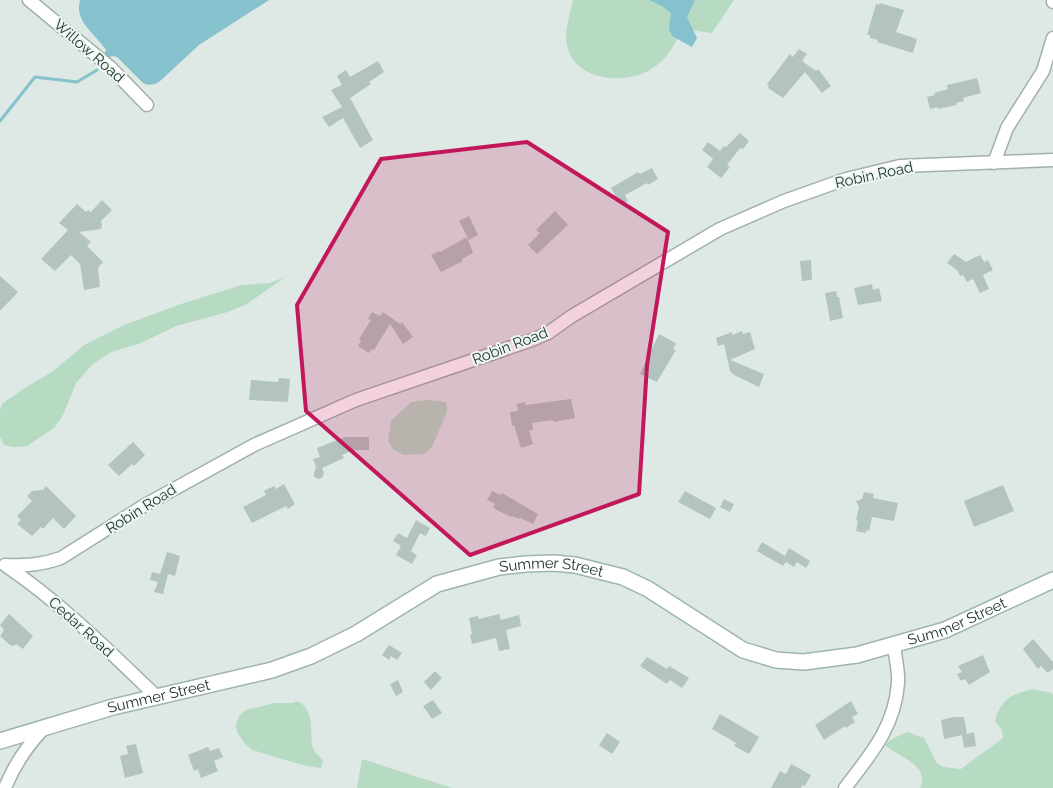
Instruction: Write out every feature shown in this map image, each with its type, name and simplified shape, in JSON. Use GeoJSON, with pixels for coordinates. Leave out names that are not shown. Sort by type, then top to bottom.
{"type":"FeatureCollection","features":[{"type":"Feature","properties":{"kind":"street","name":"Willow Road"},"geometry":{"type":"LineString","coordinates":[[29,0],[110,68],[147,105]]}},
{"type":"Feature","properties":{"kind":"street"},"geometry":{"type":"LineString","coordinates":[[994,163],[1007,128],[1043,71],[1053,38]]}},
{"type":"Feature","properties":{"kind":"street","name":"Robin Road"},"geometry":{"type":"LineString","coordinates":[[2,564],[28,566],[47,563],[61,558],[145,505],[254,445],[356,400],[532,340],[720,229],[784,201],[846,179],[900,166],[1053,160]]}},
{"type":"Feature","properties":{"kind":"street","name":"Cedar Road"},"geometry":{"type":"LineString","coordinates":[[2,564],[32,584],[72,616],[157,697]]}},
{"type":"Feature","properties":{"kind":"street","name":"Summer Street"},"geometry":{"type":"LineString","coordinates":[[0,741],[113,707],[272,670],[311,656],[356,634],[437,584],[499,567],[526,564],[575,565],[623,578],[648,589],[743,650],[762,656],[804,662],[857,655],[945,630],[1053,580]]}},
{"type":"Feature","properties":{"kind":"street"},"geometry":{"type":"LineString","coordinates":[[845,788],[883,735],[894,708],[898,681],[894,645]]}},
{"type":"Feature","properties":{"kind":"street","name":"Summer Street"},"geometry":{"type":"LineString","coordinates":[[5,788],[27,746],[44,728]]}},
{"type":"Feature","properties":{"kind":"highlighted area"},"geometry":{"type":"Polygon","coordinates":[[[527,142],[668,232],[647,365],[639,494],[470,555],[306,411],[297,305],[381,159],[527,142]]]}},
{"type":"Feature","properties":{"kind":"green space"},"geometry":{"type":"Polygon","coordinates":[[[573,0],[734,0],[712,33],[683,29],[668,55],[656,66],[639,75],[618,78],[595,75],[586,71],[571,56],[566,34],[573,0]]]}},
{"type":"Feature","properties":{"kind":"green space"},"geometry":{"type":"Polygon","coordinates":[[[285,277],[247,304],[228,312],[176,326],[141,343],[111,352],[93,364],[76,383],[63,415],[54,428],[27,446],[13,447],[4,445],[0,437],[0,411],[2,404],[52,372],[84,345],[124,325],[184,303],[242,285],[269,283],[285,277]]]}},
{"type":"Feature","properties":{"kind":"green space"},"geometry":{"type":"Polygon","coordinates":[[[428,400],[446,402],[447,412],[432,447],[424,454],[403,455],[393,449],[388,441],[391,421],[411,402],[428,400]]]}},
{"type":"Feature","properties":{"kind":"green space"},"geometry":{"type":"Polygon","coordinates":[[[1033,689],[1053,695],[1053,788],[920,788],[921,773],[917,767],[885,745],[890,740],[907,732],[924,738],[936,762],[943,767],[961,769],[1003,738],[1002,730],[995,722],[997,714],[1004,703],[1019,693],[1033,689]]]}},
{"type":"Feature","properties":{"kind":"green space"},"geometry":{"type":"Polygon","coordinates":[[[297,701],[307,710],[311,722],[313,748],[323,760],[321,768],[306,766],[252,750],[245,744],[237,732],[236,724],[240,715],[246,710],[275,703],[293,703],[297,701]]]}},
{"type":"Feature","properties":{"kind":"green space"},"geometry":{"type":"Polygon","coordinates":[[[362,759],[452,788],[357,788],[362,759]]]}},
{"type":"Feature","properties":{"kind":"water"},"geometry":{"type":"Polygon","coordinates":[[[80,0],[269,0],[199,45],[159,82],[149,85],[143,83],[117,57],[112,56],[108,58],[104,55],[106,50],[87,27],[80,15],[80,0]]]}},
{"type":"Feature","properties":{"kind":"water"},"geometry":{"type":"Polygon","coordinates":[[[649,0],[695,0],[687,17],[697,38],[692,47],[672,36],[669,29],[671,13],[649,0]]]}},
{"type":"Feature","properties":{"kind":"building"},"geometry":{"type":"Polygon","coordinates":[[[880,3],[904,10],[896,32],[917,39],[913,53],[877,42],[878,40],[867,35],[876,4],[879,5],[880,3]]]}},
{"type":"Feature","properties":{"kind":"building"},"geometry":{"type":"Polygon","coordinates":[[[799,49],[807,54],[802,61],[816,71],[818,69],[831,86],[822,93],[805,72],[783,98],[768,88],[767,84],[790,54],[793,57],[799,49]]]}},
{"type":"Feature","properties":{"kind":"building"},"geometry":{"type":"Polygon","coordinates":[[[378,61],[384,72],[369,82],[371,84],[350,98],[373,140],[360,148],[343,118],[329,127],[322,117],[342,107],[331,90],[342,85],[337,76],[346,70],[350,77],[378,61]]]}},
{"type":"Feature","properties":{"kind":"building"},"geometry":{"type":"Polygon","coordinates":[[[977,78],[981,93],[963,98],[964,101],[956,103],[957,105],[930,109],[927,97],[948,89],[947,85],[977,78]]]}},
{"type":"Feature","properties":{"kind":"building"},"geometry":{"type":"Polygon","coordinates":[[[740,133],[749,141],[743,149],[740,148],[727,165],[730,167],[721,178],[707,167],[713,159],[702,150],[708,142],[720,151],[740,133]]]}},
{"type":"Feature","properties":{"kind":"building"},"geometry":{"type":"Polygon","coordinates":[[[652,168],[658,179],[625,195],[628,201],[621,205],[611,188],[638,172],[640,174],[652,168]]]}},
{"type":"Feature","properties":{"kind":"building"},"geometry":{"type":"Polygon","coordinates":[[[102,200],[112,210],[101,221],[101,229],[79,232],[91,242],[87,246],[103,262],[98,268],[100,287],[84,290],[80,264],[71,255],[55,271],[41,259],[68,230],[59,223],[77,204],[86,212],[88,210],[91,212],[102,200]]]}},
{"type":"Feature","properties":{"kind":"building"},"geometry":{"type":"Polygon","coordinates":[[[555,211],[568,225],[537,254],[528,245],[540,233],[536,230],[555,211]]]}},
{"type":"Feature","properties":{"kind":"building"},"geometry":{"type":"Polygon","coordinates":[[[469,216],[478,235],[469,240],[459,221],[469,216]]]}},
{"type":"Feature","properties":{"kind":"building"},"geometry":{"type":"Polygon","coordinates":[[[467,237],[473,253],[462,259],[463,261],[441,272],[431,255],[467,237]]]}},
{"type":"Feature","properties":{"kind":"building"},"geometry":{"type":"Polygon","coordinates":[[[954,254],[966,262],[980,255],[984,262],[988,260],[993,270],[983,275],[989,289],[980,293],[973,279],[967,282],[963,275],[960,276],[958,271],[947,263],[954,254]]]}},
{"type":"Feature","properties":{"kind":"building"},"geometry":{"type":"Polygon","coordinates":[[[811,260],[812,280],[802,281],[800,261],[811,260]]]}},
{"type":"Feature","properties":{"kind":"building"},"geometry":{"type":"Polygon","coordinates":[[[0,276],[18,292],[0,311],[0,276]]]}},
{"type":"Feature","properties":{"kind":"building"},"geometry":{"type":"Polygon","coordinates":[[[872,284],[873,290],[879,288],[882,301],[858,305],[854,288],[872,284]]]}},
{"type":"Feature","properties":{"kind":"building"},"geometry":{"type":"Polygon","coordinates":[[[836,291],[843,318],[830,321],[825,293],[836,291]]]}},
{"type":"Feature","properties":{"kind":"building"},"geometry":{"type":"Polygon","coordinates":[[[372,312],[380,316],[383,312],[400,324],[402,322],[413,337],[403,344],[390,324],[374,350],[372,349],[369,353],[358,346],[361,341],[359,339],[371,320],[368,319],[372,312]]]}},
{"type":"Feature","properties":{"kind":"building"},"geometry":{"type":"Polygon","coordinates":[[[742,331],[743,334],[750,332],[755,349],[730,360],[764,374],[759,387],[734,375],[730,371],[724,344],[718,346],[716,338],[732,332],[732,335],[742,331]]]}},
{"type":"Feature","properties":{"kind":"building"},"geometry":{"type":"Polygon","coordinates":[[[659,334],[676,343],[673,349],[676,350],[657,382],[640,374],[659,334]]]}},
{"type":"Feature","properties":{"kind":"building"},"geometry":{"type":"Polygon","coordinates":[[[279,378],[290,379],[288,402],[249,400],[251,380],[278,382],[279,378]]]}},
{"type":"Feature","properties":{"kind":"building"},"geometry":{"type":"Polygon","coordinates":[[[571,399],[575,418],[554,422],[553,420],[532,423],[533,430],[529,430],[533,444],[521,448],[514,425],[512,426],[510,412],[518,411],[517,404],[525,402],[526,405],[571,399]]]}},
{"type":"Feature","properties":{"kind":"building"},"geometry":{"type":"Polygon","coordinates":[[[345,437],[369,437],[369,450],[354,450],[342,455],[344,458],[322,468],[324,473],[322,478],[314,477],[316,467],[313,459],[320,457],[317,448],[345,437]]]}},
{"type":"Feature","properties":{"kind":"building"},"geometry":{"type":"Polygon","coordinates":[[[133,442],[145,455],[134,466],[132,464],[119,476],[108,465],[133,442]]]}},
{"type":"Feature","properties":{"kind":"building"},"geometry":{"type":"Polygon","coordinates":[[[284,484],[295,504],[288,509],[286,506],[252,523],[243,507],[266,495],[264,491],[274,486],[276,489],[284,484]]]}},
{"type":"Feature","properties":{"kind":"building"},"geometry":{"type":"Polygon","coordinates":[[[1003,485],[1014,511],[974,527],[964,501],[1003,485]]]}},
{"type":"Feature","properties":{"kind":"building"},"geometry":{"type":"Polygon","coordinates":[[[46,486],[76,516],[64,529],[53,518],[43,529],[41,527],[32,536],[17,524],[21,520],[17,516],[32,501],[27,496],[32,491],[43,490],[46,486]]]}},
{"type":"Feature","properties":{"kind":"building"},"geometry":{"type":"Polygon","coordinates":[[[492,491],[501,495],[502,493],[538,514],[533,524],[520,518],[511,517],[493,508],[495,504],[487,500],[492,491]]]}},
{"type":"Feature","properties":{"kind":"building"},"geometry":{"type":"Polygon","coordinates":[[[685,491],[716,508],[710,519],[678,502],[685,491]]]}},
{"type":"Feature","properties":{"kind":"building"},"geometry":{"type":"Polygon","coordinates":[[[864,492],[874,494],[873,498],[898,503],[894,521],[872,517],[869,531],[866,530],[866,533],[856,531],[859,507],[856,501],[862,499],[864,492]]]}},
{"type":"Feature","properties":{"kind":"building"},"geometry":{"type":"Polygon","coordinates":[[[724,499],[734,504],[730,512],[720,507],[724,499]]]}},
{"type":"Feature","properties":{"kind":"building"},"geometry":{"type":"Polygon","coordinates":[[[416,520],[430,528],[426,536],[420,533],[411,551],[417,555],[412,564],[396,555],[401,546],[393,541],[398,533],[407,538],[416,520]]]}},
{"type":"Feature","properties":{"kind":"building"},"geometry":{"type":"Polygon","coordinates":[[[762,542],[785,556],[789,548],[810,561],[806,568],[797,562],[794,567],[786,562],[783,566],[757,551],[762,542]]]}},
{"type":"Feature","properties":{"kind":"building"},"geometry":{"type":"Polygon","coordinates":[[[167,552],[180,556],[175,576],[168,574],[163,594],[154,592],[158,582],[150,580],[152,572],[160,574],[167,552]]]}},
{"type":"Feature","properties":{"kind":"building"},"geometry":{"type":"Polygon","coordinates":[[[9,614],[33,636],[23,649],[16,644],[14,646],[10,645],[0,636],[4,630],[0,625],[9,614]]]}},
{"type":"Feature","properties":{"kind":"building"},"geometry":{"type":"Polygon","coordinates":[[[499,614],[501,620],[519,615],[521,626],[506,630],[510,649],[499,651],[496,638],[472,644],[469,618],[478,616],[479,619],[499,614]]]}},
{"type":"Feature","properties":{"kind":"building"},"geometry":{"type":"Polygon","coordinates":[[[1033,639],[1053,662],[1053,669],[1048,673],[1041,666],[1038,669],[1023,649],[1033,639]]]}},
{"type":"Feature","properties":{"kind":"building"},"geometry":{"type":"Polygon","coordinates":[[[389,645],[402,653],[397,660],[391,656],[389,660],[382,655],[389,645]]]}},
{"type":"Feature","properties":{"kind":"building"},"geometry":{"type":"Polygon","coordinates":[[[983,655],[990,672],[969,685],[965,679],[961,681],[957,674],[962,672],[958,666],[983,655]]]}},
{"type":"Feature","properties":{"kind":"building"},"geometry":{"type":"Polygon","coordinates":[[[647,657],[667,669],[669,666],[689,678],[682,688],[670,680],[667,684],[640,666],[647,657]]]}},
{"type":"Feature","properties":{"kind":"building"},"geometry":{"type":"Polygon","coordinates":[[[435,671],[442,678],[431,690],[424,682],[435,671]]]}},
{"type":"Feature","properties":{"kind":"building"},"geometry":{"type":"Polygon","coordinates":[[[398,680],[403,692],[396,696],[390,684],[398,680]]]}},
{"type":"Feature","properties":{"kind":"building"},"geometry":{"type":"Polygon","coordinates":[[[433,700],[442,713],[432,719],[423,706],[433,700]]]}},
{"type":"Feature","properties":{"kind":"building"},"geometry":{"type":"Polygon","coordinates":[[[851,701],[858,714],[852,717],[855,722],[846,728],[845,726],[824,740],[815,725],[851,701]]]}},
{"type":"Feature","properties":{"kind":"building"},"geometry":{"type":"Polygon","coordinates":[[[720,714],[759,737],[749,754],[734,746],[736,743],[712,729],[720,714]]]}},
{"type":"Feature","properties":{"kind":"building"},"geometry":{"type":"Polygon","coordinates":[[[964,717],[967,734],[974,732],[976,746],[964,748],[962,735],[944,739],[941,720],[964,717]]]}},
{"type":"Feature","properties":{"kind":"building"},"geometry":{"type":"Polygon","coordinates":[[[607,733],[620,742],[612,754],[599,745],[607,733]]]}},
{"type":"Feature","properties":{"kind":"building"},"geometry":{"type":"Polygon","coordinates":[[[136,744],[143,773],[125,778],[120,756],[128,754],[126,746],[136,744]]]}},
{"type":"Feature","properties":{"kind":"building"},"geometry":{"type":"Polygon","coordinates":[[[208,747],[210,751],[219,748],[223,757],[214,761],[218,771],[201,778],[198,769],[194,771],[188,755],[208,747]]]}},
{"type":"Feature","properties":{"kind":"building"},"geometry":{"type":"Polygon","coordinates":[[[791,764],[811,775],[805,786],[802,785],[801,788],[771,788],[780,771],[786,774],[791,764]]]}},
{"type":"Feature","properties":{"kind":"waterway"},"geometry":{"type":"LineString","coordinates":[[0,121],[35,77],[77,82],[97,70]]}}]}
